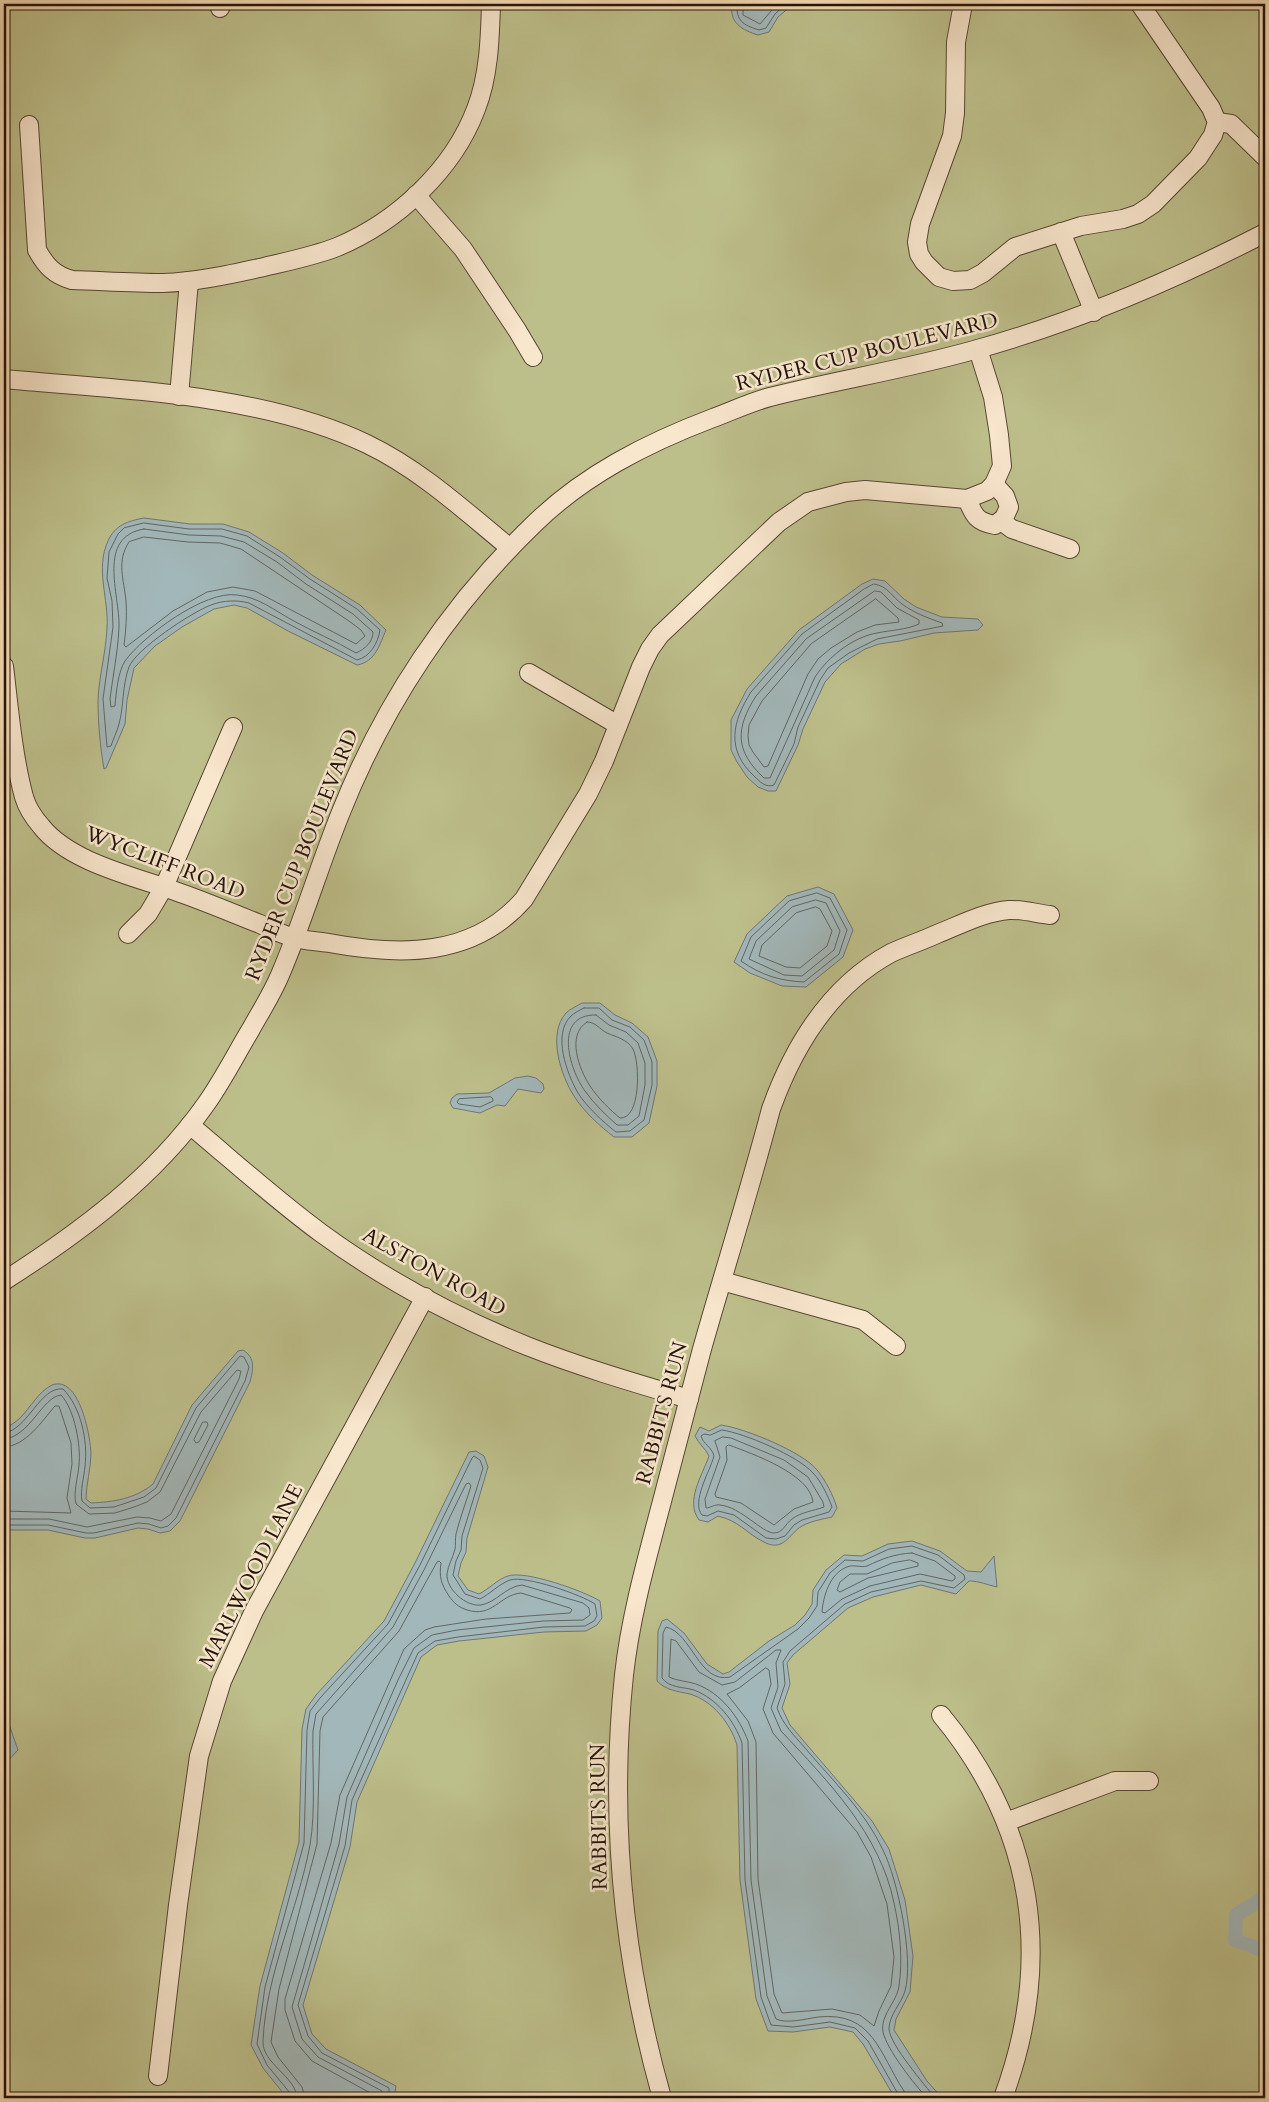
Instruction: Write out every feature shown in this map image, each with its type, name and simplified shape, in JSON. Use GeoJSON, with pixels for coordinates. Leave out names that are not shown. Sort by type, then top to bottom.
{"type":"FeatureCollection","features":[{"type":"Feature","properties":{"kind":"street"},"geometry":{"type":"LineString","coordinates":[[29,125],[34,240],[36,250],[46,266],[54,273],[72,280],[164,283],[238,273],[308,257],[338,246],[380,224],[416,195],[447,160],[477,108],[489,46],[490,4]]}},
{"type":"Feature","properties":{"kind":"street"},"geometry":{"type":"LineString","coordinates":[[963,4],[956,42],[955,113],[952,136],[920,224],[917,242],[919,254],[931,271],[939,277],[953,281],[970,280],[1015,247],[1081,226],[1122,219],[1138,214],[1153,204],[1198,158],[1206,147],[1217,122],[1211,108],[1140,4]]}},
{"type":"Feature","properties":{"kind":"street"},"geometry":{"type":"LineString","coordinates":[[1217,122],[1232,124],[1265,157]]}},
{"type":"Feature","properties":{"kind":"street"},"geometry":{"type":"LineString","coordinates":[[416,195],[463,249],[533,357]]}},
{"type":"Feature","properties":{"kind":"street"},"geometry":{"type":"LineString","coordinates":[[1061,232],[1094,312]]}},
{"type":"Feature","properties":{"kind":"street","name":"RYDER CUP BOULEVARD"},"geometry":{"type":"LineString","coordinates":[[4,1281],[54,1249],[118,1199],[190,1125],[219,1084],[278,980],[341,811],[368,750],[389,709],[408,678],[446,625],[510,548],[563,498],[593,477],[640,449],[700,422],[767,398],[912,366],[978,349],[1094,312],[1160,284],[1265,233]]}},
{"type":"Feature","properties":{"kind":"street"},"geometry":{"type":"LineString","coordinates":[[179,396],[189,281]]}},
{"type":"Feature","properties":{"kind":"street"},"geometry":{"type":"LineString","coordinates":[[978,349],[993,397],[1002,466],[994,484],[987,491],[967,499],[972,512],[981,523],[995,525],[1001,521],[1010,507],[994,484]]}},
{"type":"Feature","properties":{"kind":"street"},"geometry":{"type":"LineString","coordinates":[[4,378],[179,396],[294,416],[332,428],[368,444],[436,486],[510,548]]}},
{"type":"Feature","properties":{"kind":"street","name":"WYCLIFF ROAD"},"geometry":{"type":"LineString","coordinates":[[4,666],[12,729],[24,798],[42,828],[70,851],[87,860],[164,887],[295,938],[371,951],[401,952],[430,949],[460,942],[482,934],[512,913],[524,899],[588,794],[604,761],[650,649],[660,635],[779,522],[798,508],[819,498],[865,490],[967,499]]}},
{"type":"Feature","properties":{"kind":"street"},"geometry":{"type":"LineString","coordinates":[[1001,521],[1012,529],[1070,549]]}},
{"type":"Feature","properties":{"kind":"street"},"geometry":{"type":"LineString","coordinates":[[529,673],[618,725]]}},
{"type":"Feature","properties":{"kind":"street"},"geometry":{"type":"LineString","coordinates":[[128,934],[148,914],[164,887],[233,727]]}},
{"type":"Feature","properties":{"kind":"street","name":"RABBITS RUN"},"geometry":{"type":"LineString","coordinates":[[662,2098],[642,2024],[628,1945],[621,1880],[617,1783],[620,1728],[631,1632],[689,1399],[771,1109],[783,1077],[812,1025],[834,998],[869,967],[893,952],[977,918],[1010,910],[1050,916]]}},
{"type":"Feature","properties":{"kind":"street","name":"ALSTON ROAD"},"geometry":{"type":"LineString","coordinates":[[190,1125],[321,1234],[360,1260],[425,1297],[486,1328],[528,1346],[613,1376],[689,1399]]}},
{"type":"Feature","properties":{"kind":"street"},"geometry":{"type":"LineString","coordinates":[[722,1281],[863,1320],[896,1346]]}},
{"type":"Feature","properties":{"kind":"street","name":"MARLWOOD LANE"},"geometry":{"type":"LineString","coordinates":[[158,2076],[195,1776],[215,1702],[235,1649],[254,1610],[425,1297]]}},
{"type":"Feature","properties":{"kind":"street"},"geometry":{"type":"LineString","coordinates":[[941,1715],[971,1754],[990,1787],[1006,1822],[1017,1855],[1024,1887],[1032,1947],[1026,2011],[1020,2043],[1003,2098]]}},
{"type":"Feature","properties":{"kind":"street"},"geometry":{"type":"LineString","coordinates":[[1006,1822],[1115,1781],[1149,1781]]}},
{"type":"Feature","properties":{"kind":"green space"},"geometry":{"type":"Polygon","coordinates":[[[4,4],[1265,4],[1265,2098],[4,2098],[4,4]]]}},
{"type":"Feature","properties":{"kind":"water"},"geometry":{"type":"Polygon","coordinates":[[[732,4],[791,4],[791,6],[778,17],[769,32],[758,35],[738,25],[733,16],[732,4]]]}},
{"type":"Feature","properties":{"kind":"water"},"geometry":{"type":"Polygon","coordinates":[[[144,518],[190,524],[223,524],[249,532],[360,605],[386,630],[379,646],[369,660],[357,665],[288,631],[247,608],[234,605],[214,609],[182,627],[155,646],[134,668],[127,700],[125,724],[104,769],[101,752],[98,700],[107,628],[102,573],[104,552],[108,541],[118,527],[127,522],[144,518]]]}},
{"type":"Feature","properties":{"kind":"water"},"geometry":{"type":"Polygon","coordinates":[[[873,579],[885,581],[904,599],[916,607],[942,617],[978,619],[983,625],[978,630],[934,633],[879,644],[865,649],[841,664],[825,682],[776,791],[768,791],[758,787],[747,777],[731,750],[731,720],[747,689],[799,630],[862,584],[873,579]]]}},
{"type":"Feature","properties":{"kind":"water"},"geometry":{"type":"Polygon","coordinates":[[[818,887],[834,894],[853,930],[843,957],[806,987],[782,986],[750,973],[734,962],[747,934],[787,896],[818,887]]]}},
{"type":"Feature","properties":{"kind":"water"},"geometry":{"type":"Polygon","coordinates":[[[582,1003],[600,1003],[615,1015],[632,1023],[648,1037],[657,1061],[657,1086],[649,1123],[632,1137],[614,1137],[603,1128],[578,1102],[565,1078],[558,1055],[557,1032],[560,1022],[566,1013],[582,1003]]]}},
{"type":"Feature","properties":{"kind":"water"},"geometry":{"type":"Polygon","coordinates":[[[528,1076],[536,1078],[543,1084],[544,1089],[541,1093],[518,1089],[505,1106],[497,1105],[480,1113],[453,1108],[450,1103],[457,1094],[489,1093],[515,1078],[528,1076]]]}},
{"type":"Feature","properties":{"kind":"water"},"geometry":{"type":"Polygon","coordinates":[[[243,1350],[252,1360],[253,1369],[250,1382],[180,1521],[170,1531],[160,1533],[138,1528],[95,1538],[85,1538],[48,1530],[4,1530],[4,1429],[20,1418],[47,1388],[52,1385],[61,1384],[76,1397],[81,1408],[91,1453],[86,1499],[91,1503],[116,1501],[139,1493],[153,1484],[192,1405],[238,1351],[243,1350]]]}},
{"type":"Feature","properties":{"kind":"water"},"geometry":{"type":"Polygon","coordinates":[[[721,1425],[758,1436],[787,1449],[810,1463],[829,1488],[837,1508],[832,1517],[813,1521],[802,1526],[781,1544],[776,1545],[756,1538],[725,1518],[718,1516],[708,1522],[699,1520],[695,1513],[694,1497],[709,1456],[695,1436],[700,1427],[709,1431],[721,1425]]]}},
{"type":"Feature","properties":{"kind":"water"},"geometry":{"type":"Polygon","coordinates":[[[476,1451],[484,1456],[488,1467],[458,1576],[468,1590],[479,1594],[508,1576],[527,1576],[568,1587],[600,1601],[602,1618],[597,1625],[586,1631],[544,1632],[459,1641],[437,1645],[421,1657],[357,1802],[350,1847],[303,2005],[312,2034],[326,2049],[396,2086],[394,2098],[287,2098],[263,2068],[251,2045],[260,1986],[299,1842],[302,1729],[306,1709],[316,1695],[384,1621],[415,1563],[469,1452],[476,1451]]]}},
{"type":"Feature","properties":{"kind":"water"},"geometry":{"type":"Polygon","coordinates":[[[912,1541],[940,1551],[967,1571],[981,1572],[994,1556],[997,1587],[969,1581],[956,1594],[921,1585],[873,1597],[848,1608],[793,1655],[787,1663],[790,1684],[782,1708],[790,1725],[872,1821],[889,1849],[905,1900],[913,1956],[910,1992],[896,2019],[894,2030],[927,2081],[942,2098],[895,2098],[863,2044],[853,2032],[830,2027],[793,2032],[768,2031],[756,1999],[740,1880],[737,1745],[725,1721],[713,1707],[698,1697],[668,1689],[657,1681],[658,1631],[662,1621],[667,1619],[684,1633],[707,1664],[723,1674],[729,1672],[769,1641],[795,1625],[812,1604],[813,1590],[826,1570],[844,1555],[862,1556],[888,1544],[912,1541]]]}},
{"type":"Feature","properties":{"kind":"water"},"geometry":{"type":"Polygon","coordinates":[[[4,1710],[18,1750],[4,1765],[4,1710]]]}},
{"type":"Feature","properties":{"kind":"waterway"},"geometry":{"type":"LineString","coordinates":[[1265,1897],[1236,1915],[1235,1940],[1265,1951]]}}]}
